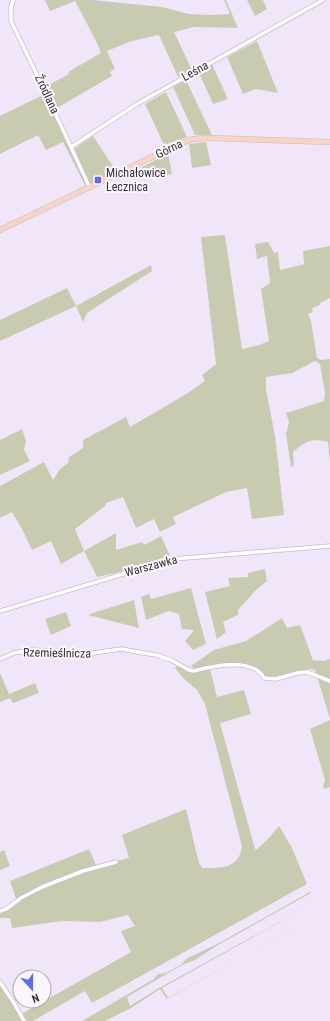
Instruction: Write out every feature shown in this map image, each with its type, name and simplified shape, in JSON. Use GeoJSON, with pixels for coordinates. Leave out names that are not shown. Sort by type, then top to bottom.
{"type":"FeatureCollection","features":[{"type":"Feature","properties":{"kind":"street","name":"Źródlana"},"geometry":{"type":"LineString","coordinates":[[13,0],[10,7],[10,21],[90,188]]}},
{"type":"Feature","properties":{"kind":"street","name":"Leśna"},"geometry":{"type":"LineString","coordinates":[[71,147],[136,104],[323,0]]}},
{"type":"Feature","properties":{"kind":"street","name":"Górna"},"geometry":{"type":"LineString","coordinates":[[0,230],[193,139],[330,142]]}},
{"type":"Feature","properties":{"kind":"street","name":"Warszawka"},"geometry":{"type":"LineString","coordinates":[[0,611],[174,559],[330,546]]}},
{"type":"Feature","properties":{"kind":"street","name":"Rzemieślnicza"},"geometry":{"type":"LineString","coordinates":[[0,659],[14,652],[32,650],[87,654],[121,649],[156,655],[171,660],[193,671],[218,666],[236,665],[258,671],[264,678],[276,679],[297,673],[308,672],[330,681]]}},
{"type":"Feature","properties":{"kind":"street"},"geometry":{"type":"LineString","coordinates":[[0,911],[6,909],[20,898],[42,887],[83,871],[116,862]]}},
{"type":"Feature","properties":{"kind":"street"},"geometry":{"type":"LineString","coordinates":[[0,982],[24,1021]]}},
{"type":"Feature","properties":{"kind":"green space"},"geometry":{"type":"Polygon","coordinates":[[[45,0],[92,0],[162,7],[189,14],[210,15],[230,14],[224,0],[226,0],[238,28],[194,27],[174,32],[192,70],[178,77],[159,35],[132,41],[107,51],[115,69],[110,72],[112,76],[57,108],[45,87],[69,74],[68,72],[101,53],[75,1],[50,11],[45,0]]]}},
{"type":"Feature","properties":{"kind":"green space"},"geometry":{"type":"Polygon","coordinates":[[[247,0],[263,0],[267,9],[255,16],[247,0]]]}},
{"type":"Feature","properties":{"kind":"green space"},"geometry":{"type":"Polygon","coordinates":[[[257,41],[278,93],[256,89],[243,94],[227,57],[257,41]]]}},
{"type":"Feature","properties":{"kind":"green space"},"geometry":{"type":"Polygon","coordinates":[[[20,46],[28,58],[41,87],[20,46]]]}},
{"type":"Feature","properties":{"kind":"green space"},"geometry":{"type":"Polygon","coordinates":[[[212,64],[228,99],[213,104],[199,73],[212,64]]]}},
{"type":"Feature","properties":{"kind":"green space"},"geometry":{"type":"Polygon","coordinates":[[[186,80],[212,135],[195,135],[173,87],[186,80]]]}},
{"type":"Feature","properties":{"kind":"green space"},"geometry":{"type":"Polygon","coordinates":[[[166,92],[187,137],[164,145],[145,104],[166,92]]]}},
{"type":"Feature","properties":{"kind":"green space"},"geometry":{"type":"Polygon","coordinates":[[[45,94],[86,184],[85,185],[63,142],[46,150],[38,135],[0,154],[0,116],[45,94]]]}},
{"type":"Feature","properties":{"kind":"green space"},"geometry":{"type":"Polygon","coordinates":[[[93,136],[116,171],[90,184],[74,149],[93,136]]]}},
{"type":"Feature","properties":{"kind":"green space"},"geometry":{"type":"Polygon","coordinates":[[[206,142],[211,165],[192,168],[189,144],[206,142]]]}},
{"type":"Feature","properties":{"kind":"green space"},"geometry":{"type":"Polygon","coordinates":[[[168,153],[172,174],[140,179],[139,169],[168,153]]]}},
{"type":"Feature","properties":{"kind":"green space"},"geometry":{"type":"Polygon","coordinates":[[[225,235],[242,349],[269,341],[261,289],[270,283],[267,256],[257,259],[255,244],[268,242],[274,253],[278,252],[280,270],[304,264],[303,251],[330,246],[330,298],[320,303],[320,305],[312,308],[313,312],[308,314],[311,321],[317,358],[321,360],[330,359],[330,463],[328,442],[317,440],[305,443],[293,452],[294,466],[291,467],[286,434],[289,422],[286,413],[324,401],[325,393],[320,364],[315,361],[292,373],[266,377],[266,389],[275,436],[284,515],[252,519],[247,488],[226,492],[173,517],[176,524],[160,532],[154,519],[136,528],[123,497],[106,503],[105,506],[75,529],[84,551],[61,564],[51,541],[32,550],[12,512],[0,518],[0,486],[44,462],[53,480],[60,469],[68,463],[69,457],[83,448],[83,440],[126,417],[130,427],[188,393],[205,381],[202,375],[216,364],[201,237],[225,235]]]}},
{"type":"Feature","properties":{"kind":"green space"},"geometry":{"type":"Polygon","coordinates":[[[151,265],[152,271],[87,313],[83,322],[76,306],[151,265]]]}},
{"type":"Feature","properties":{"kind":"green space"},"geometry":{"type":"Polygon","coordinates":[[[67,288],[76,306],[0,341],[0,320],[67,288]]]}},
{"type":"Feature","properties":{"kind":"green space"},"geometry":{"type":"Polygon","coordinates":[[[22,429],[26,441],[24,450],[30,461],[0,475],[0,440],[22,429]]]}},
{"type":"Feature","properties":{"kind":"green space"},"geometry":{"type":"Polygon","coordinates":[[[116,533],[116,550],[142,542],[144,545],[161,536],[170,556],[134,568],[97,577],[84,551],[116,533]]]}},
{"type":"Feature","properties":{"kind":"green space"},"geometry":{"type":"Polygon","coordinates":[[[265,569],[267,581],[255,591],[238,610],[238,615],[223,622],[226,632],[217,639],[205,592],[230,586],[228,578],[248,577],[248,573],[265,569]]]}},
{"type":"Feature","properties":{"kind":"green space"},"geometry":{"type":"Polygon","coordinates":[[[191,588],[206,644],[193,650],[185,641],[194,630],[182,629],[179,614],[169,611],[146,620],[141,597],[149,594],[151,599],[191,588]]]}},
{"type":"Feature","properties":{"kind":"green space"},"geometry":{"type":"Polygon","coordinates":[[[134,600],[139,628],[88,615],[93,613],[134,600]]]}},
{"type":"Feature","properties":{"kind":"green space"},"geometry":{"type":"Polygon","coordinates":[[[66,612],[71,626],[51,635],[45,619],[66,612]]]}},
{"type":"Feature","properties":{"kind":"green space"},"geometry":{"type":"Polygon","coordinates":[[[282,618],[287,628],[300,625],[313,660],[323,661],[330,659],[330,719],[315,670],[311,669],[266,678],[254,667],[246,665],[229,664],[195,669],[191,666],[214,650],[246,641],[282,618]]]}},
{"type":"Feature","properties":{"kind":"green space"},"geometry":{"type":"Polygon","coordinates":[[[178,665],[192,673],[210,669],[217,697],[244,690],[251,714],[220,723],[255,849],[267,840],[279,826],[292,848],[307,884],[92,1003],[85,991],[33,1021],[27,1021],[23,1013],[30,1009],[52,1009],[52,997],[131,952],[121,931],[135,926],[128,915],[100,922],[62,921],[12,928],[10,918],[0,918],[0,913],[19,900],[38,890],[83,873],[118,864],[117,861],[129,858],[122,835],[186,809],[199,863],[202,868],[228,866],[237,859],[240,854],[242,846],[205,704],[197,690],[185,680],[175,668],[178,665]]]}},
{"type":"Feature","properties":{"kind":"green space"},"geometry":{"type":"Polygon","coordinates":[[[0,673],[9,694],[35,683],[39,693],[13,703],[10,698],[0,702],[0,673]]]}},
{"type":"Feature","properties":{"kind":"green space"},"geometry":{"type":"Polygon","coordinates":[[[330,720],[330,787],[325,789],[323,787],[325,780],[310,729],[330,720]]]}},
{"type":"Feature","properties":{"kind":"green space"},"geometry":{"type":"Polygon","coordinates":[[[89,849],[96,865],[40,887],[16,899],[10,881],[89,849]]]}},
{"type":"Feature","properties":{"kind":"green space"},"geometry":{"type":"Polygon","coordinates":[[[4,850],[10,866],[0,870],[0,852],[4,850]]]}},
{"type":"Feature","properties":{"kind":"green space"},"geometry":{"type":"Polygon","coordinates":[[[310,892],[311,893],[218,945],[195,960],[182,965],[127,997],[130,1006],[159,988],[316,902],[162,988],[168,998],[322,913],[167,999],[160,989],[131,1008],[105,1021],[82,1021],[154,979],[158,974],[166,973],[182,964],[186,959],[219,943],[310,892]]]}},
{"type":"Feature","properties":{"kind":"green space"},"geometry":{"type":"Polygon","coordinates":[[[0,986],[12,1004],[12,1009],[15,1009],[21,1021],[0,1021],[0,986]]]}},
{"type":"Feature","properties":{"kind":"waterway"},"geometry":{"type":"LineString","coordinates":[[89,0],[133,8]]}},
{"type":"Feature","properties":{"kind":"place","name":"Michałowice Lecznica"},"geometry":{"type":"Point","coordinates":[98,180]}}]}
